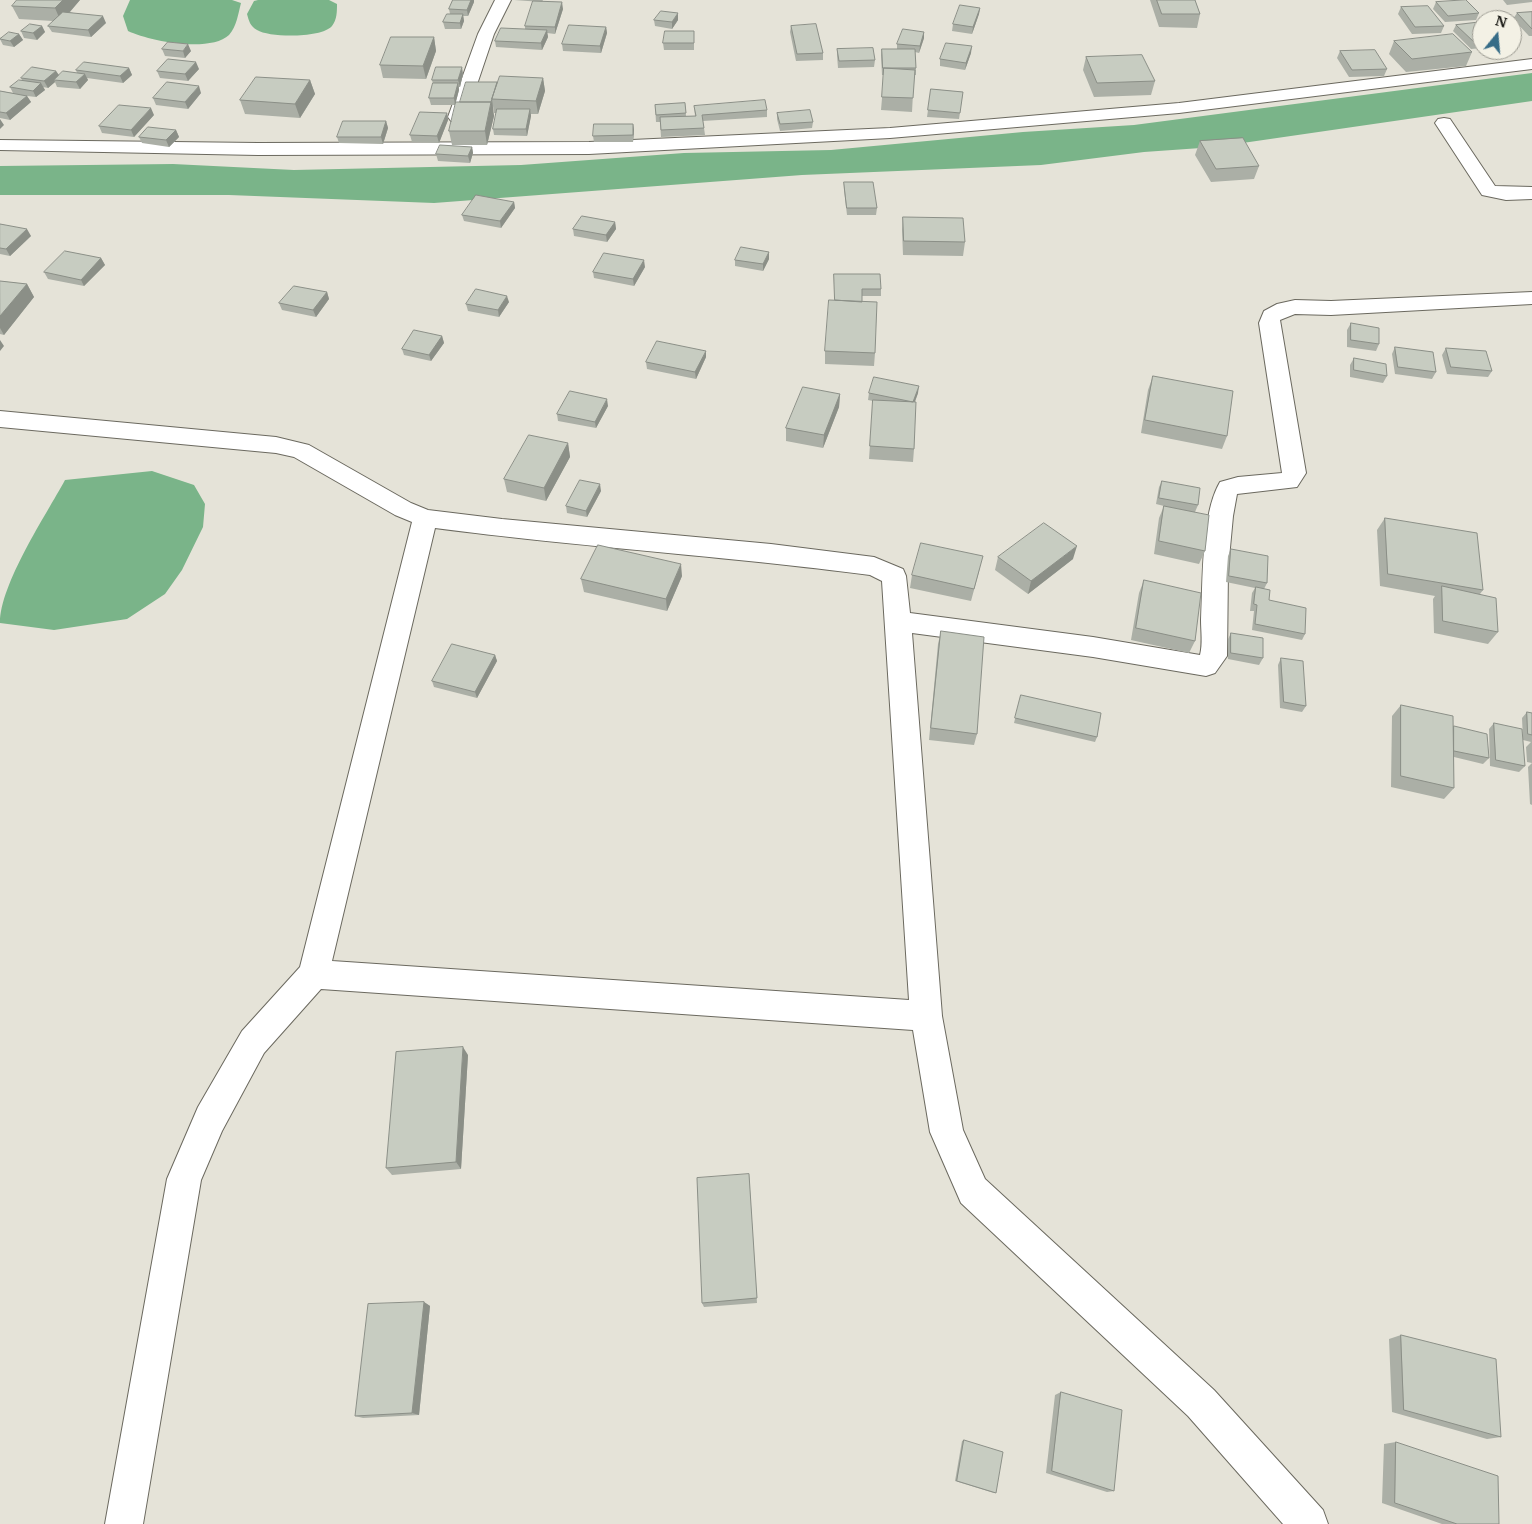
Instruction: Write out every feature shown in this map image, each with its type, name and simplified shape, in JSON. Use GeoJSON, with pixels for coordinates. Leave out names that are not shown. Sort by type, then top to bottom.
{"type":"FeatureCollection","features":[{"type":"Feature","properties":{"kind":"street"},"geometry":{"type":"LineString","coordinates":[[446,149],[486,34],[503,0]]}},
{"type":"Feature","properties":{"kind":"street"},"geometry":{"type":"LineString","coordinates":[[0,145],[258,149],[590,148],[900,132],[1179,108],[1532,64]]}},
{"type":"Feature","properties":{"kind":"street"},"geometry":{"type":"LineString","coordinates":[[1444,123],[1489,191],[1506,194],[1532,193]]}},
{"type":"Feature","properties":{"kind":"street"},"geometry":{"type":"LineString","coordinates":[[898,621],[1093,647],[1206,666],[1214,656],[1217,559],[1221,510],[1226,491],[1234,486],[1289,481],[1294,473],[1269,323],[1271,316],[1284,309],[1295,307],[1331,308],[1532,298]]}},
{"type":"Feature","properties":{"kind":"street"},"geometry":{"type":"LineString","coordinates":[[0,420],[276,445],[301,451],[403,509],[426,518],[512,529],[771,553],[874,566],[894,576],[926,1016],[947,1132],[973,1190],[1201,1403],[1308,1524]]}},
{"type":"Feature","properties":{"kind":"street"},"geometry":{"type":"LineString","coordinates":[[124,1524],[184,1179],[210,1119],[253,1042],[314,974],[426,518]]}},
{"type":"Feature","properties":{"kind":"street"},"geometry":{"type":"LineString","coordinates":[[314,974],[926,1016]]}},
{"type":"Feature","properties":{"kind":"shaded area"},"geometry":{"type":"Polygon","coordinates":[[[130,0],[232,0],[241,3],[236,24],[229,35],[208,43],[179,44],[128,31],[123,16],[130,0]]]}},
{"type":"Feature","properties":{"kind":"shaded area"},"geometry":{"type":"Polygon","coordinates":[[[329,0],[337,4],[336,18],[332,26],[318,33],[296,36],[264,33],[253,27],[247,14],[254,1],[329,0]]]}},
{"type":"Feature","properties":{"kind":"shaded area"},"geometry":{"type":"Polygon","coordinates":[[[1532,73],[1532,101],[1215,147],[1144,152],[1041,165],[802,175],[434,203],[229,195],[0,195],[0,166],[173,164],[294,170],[521,165],[684,153],[831,150],[1023,132],[1134,125],[1532,73]]]}},
{"type":"Feature","properties":{"kind":"shaded area"},"geometry":{"type":"Polygon","coordinates":[[[152,471],[194,485],[205,504],[203,527],[182,570],[165,594],[127,619],[54,630],[0,623],[7,589],[25,550],[65,480],[152,471]]]}},
{"type":"Feature","properties":{"kind":"building"},"geometry":{"type":"Polygon","coordinates":[[[17,0],[63,0],[55,8],[12,6],[17,0]]]}},
{"type":"Feature","properties":{"kind":"building"},"geometry":{"type":"Polygon","coordinates":[[[453,0],[471,0],[467,10],[449,9],[453,0]]]}},
{"type":"Feature","properties":{"kind":"building"},"geometry":{"type":"Polygon","coordinates":[[[1157,0],[1195,0],[1200,14],[1162,14],[1157,0]]]}},
{"type":"Feature","properties":{"kind":"building"},"geometry":{"type":"Polygon","coordinates":[[[1466,0],[1476,10],[1472,10],[1472,14],[1448,16],[1436,2],[1466,0]]]}},
{"type":"Feature","properties":{"kind":"building"},"geometry":{"type":"Polygon","coordinates":[[[533,1],[562,2],[555,27],[525,26],[533,1]]]}},
{"type":"Feature","properties":{"kind":"building"},"geometry":{"type":"Polygon","coordinates":[[[960,5],[980,8],[973,27],[953,24],[960,5]]]}},
{"type":"Feature","properties":{"kind":"building"},"geometry":{"type":"Polygon","coordinates":[[[1428,6],[1444,26],[1415,27],[1401,7],[1428,6]]]}},
{"type":"Feature","properties":{"kind":"building"},"geometry":{"type":"Polygon","coordinates":[[[661,11],[678,13],[672,22],[654,20],[661,11]]]}},
{"type":"Feature","properties":{"kind":"building"},"geometry":{"type":"Polygon","coordinates":[[[63,12],[103,16],[88,30],[48,26],[63,12]]]}},
{"type":"Feature","properties":{"kind":"building"},"geometry":{"type":"Polygon","coordinates":[[[1532,12],[1532,29],[1522,18],[1522,13],[1532,12]]]}},
{"type":"Feature","properties":{"kind":"building"},"geometry":{"type":"Polygon","coordinates":[[[447,14],[463,14],[460,23],[443,22],[447,14]]]}},
{"type":"Feature","properties":{"kind":"building"},"geometry":{"type":"Polygon","coordinates":[[[1472,23],[1472,40],[1456,25],[1472,23]]]}},
{"type":"Feature","properties":{"kind":"building"},"geometry":{"type":"Polygon","coordinates":[[[30,24],[42,26],[33,33],[21,31],[30,24]]]}},
{"type":"Feature","properties":{"kind":"building"},"geometry":{"type":"Polygon","coordinates":[[[816,24],[823,53],[797,54],[791,26],[816,24]]]}},
{"type":"Feature","properties":{"kind":"building"},"geometry":{"type":"Polygon","coordinates":[[[569,25],[606,27],[600,46],[562,44],[569,25]]]}},
{"type":"Feature","properties":{"kind":"building"},"geometry":{"type":"Polygon","coordinates":[[[501,28],[547,30],[541,43],[495,41],[501,28]]]}},
{"type":"Feature","properties":{"kind":"building"},"geometry":{"type":"Polygon","coordinates":[[[903,29],[924,32],[920,46],[897,44],[903,29]]]}},
{"type":"Feature","properties":{"kind":"building"},"geometry":{"type":"Polygon","coordinates":[[[665,31],[694,31],[694,43],[663,43],[665,31]]]}},
{"type":"Feature","properties":{"kind":"building"},"geometry":{"type":"Polygon","coordinates":[[[9,32],[19,34],[10,41],[0,39],[9,32]]]}},
{"type":"Feature","properties":{"kind":"building"},"geometry":{"type":"Polygon","coordinates":[[[1453,34],[1472,52],[1412,59],[1394,41],[1453,34]]]}},
{"type":"Feature","properties":{"kind":"building"},"geometry":{"type":"Polygon","coordinates":[[[391,37],[434,37],[423,66],[380,65],[391,37]]]}},
{"type":"Feature","properties":{"kind":"building"},"geometry":{"type":"Polygon","coordinates":[[[168,42],[188,44],[183,51],[162,49],[168,42]]]}},
{"type":"Feature","properties":{"kind":"building"},"geometry":{"type":"Polygon","coordinates":[[[946,43],[972,46],[966,63],[940,59],[946,43]]]}},
{"type":"Feature","properties":{"kind":"building"},"geometry":{"type":"Polygon","coordinates":[[[873,48],[875,60],[839,61],[837,49],[873,48]]]}},
{"type":"Feature","properties":{"kind":"building"},"geometry":{"type":"Polygon","coordinates":[[[882,49],[915,49],[916,68],[883,68],[882,49]]]}},
{"type":"Feature","properties":{"kind":"building"},"geometry":{"type":"Polygon","coordinates":[[[1375,50],[1387,69],[1352,70],[1340,51],[1375,50]]]}},
{"type":"Feature","properties":{"kind":"building"},"geometry":{"type":"Polygon","coordinates":[[[1142,55],[1155,81],[1097,83],[1086,57],[1142,55]]]}},
{"type":"Feature","properties":{"kind":"building"},"geometry":{"type":"Polygon","coordinates":[[[168,59],[196,62],[185,74],[157,71],[168,59]]]}},
{"type":"Feature","properties":{"kind":"building"},"geometry":{"type":"Polygon","coordinates":[[[84,62],[129,68],[120,76],[76,70],[84,62]]]}},
{"type":"Feature","properties":{"kind":"building"},"geometry":{"type":"Polygon","coordinates":[[[32,67],[56,71],[44,81],[21,78],[32,67]]]}},
{"type":"Feature","properties":{"kind":"building"},"geometry":{"type":"Polygon","coordinates":[[[436,67],[462,67],[458,80],[432,80],[436,67]]]}},
{"type":"Feature","properties":{"kind":"building"},"geometry":{"type":"Polygon","coordinates":[[[884,68],[915,70],[913,98],[882,97],[884,68]]]}},
{"type":"Feature","properties":{"kind":"building"},"geometry":{"type":"Polygon","coordinates":[[[63,71],[85,74],[76,82],[54,80],[63,71]]]}},
{"type":"Feature","properties":{"kind":"building"},"geometry":{"type":"Polygon","coordinates":[[[500,76],[543,78],[536,101],[492,99],[500,76]]]}},
{"type":"Feature","properties":{"kind":"building"},"geometry":{"type":"Polygon","coordinates":[[[256,77],[310,80],[295,104],[240,100],[256,77]]]}},
{"type":"Feature","properties":{"kind":"building"},"geometry":{"type":"Polygon","coordinates":[[[19,80],[41,83],[33,91],[10,87],[19,80]]]}},
{"type":"Feature","properties":{"kind":"building"},"geometry":{"type":"Polygon","coordinates":[[[167,82],[199,86],[185,102],[153,98],[167,82]]]}},
{"type":"Feature","properties":{"kind":"building"},"geometry":{"type":"Polygon","coordinates":[[[466,82],[497,82],[491,102],[460,102],[466,82]]]}},
{"type":"Feature","properties":{"kind":"building"},"geometry":{"type":"Polygon","coordinates":[[[433,83],[458,83],[454,98],[429,98],[433,83]]]}},
{"type":"Feature","properties":{"kind":"building"},"geometry":{"type":"Polygon","coordinates":[[[931,89],[963,92],[960,113],[928,110],[931,89]]]}},
{"type":"Feature","properties":{"kind":"building"},"geometry":{"type":"Polygon","coordinates":[[[0,91],[27,96],[6,113],[0,112],[0,91]]]}},
{"type":"Feature","properties":{"kind":"building"},"geometry":{"type":"Polygon","coordinates":[[[765,100],[767,110],[702,115],[704,128],[661,130],[660,117],[696,116],[694,106],[765,100]]]}},
{"type":"Feature","properties":{"kind":"building"},"geometry":{"type":"Polygon","coordinates":[[[456,102],[491,102],[485,131],[449,131],[456,102]]]}},
{"type":"Feature","properties":{"kind":"building"},"geometry":{"type":"Polygon","coordinates":[[[685,103],[686,113],[656,115],[655,105],[685,103]]]}},
{"type":"Feature","properties":{"kind":"building"},"geometry":{"type":"Polygon","coordinates":[[[119,105],[151,108],[131,130],[99,126],[119,105]]]}},
{"type":"Feature","properties":{"kind":"building"},"geometry":{"type":"Polygon","coordinates":[[[497,109],[530,109],[526,129],[493,129],[497,109]]]}},
{"type":"Feature","properties":{"kind":"building"},"geometry":{"type":"Polygon","coordinates":[[[810,110],[813,122],[780,124],[777,113],[810,110]]]}},
{"type":"Feature","properties":{"kind":"building"},"geometry":{"type":"Polygon","coordinates":[[[420,112],[447,113],[437,136],[410,135],[420,112]]]}},
{"type":"Feature","properties":{"kind":"building"},"geometry":{"type":"Polygon","coordinates":[[[343,121],[386,121],[381,137],[337,137],[343,121]]]}},
{"type":"Feature","properties":{"kind":"building"},"geometry":{"type":"Polygon","coordinates":[[[594,124],[633,124],[633,135],[593,136],[594,124]]]}},
{"type":"Feature","properties":{"kind":"building"},"geometry":{"type":"Polygon","coordinates":[[[148,127],[176,130],[166,140],[139,137],[148,127]]]}},
{"type":"Feature","properties":{"kind":"building"},"geometry":{"type":"Polygon","coordinates":[[[1243,138],[1259,166],[1216,169],[1200,141],[1243,138]]]}},
{"type":"Feature","properties":{"kind":"building"},"geometry":{"type":"Polygon","coordinates":[[[440,145],[472,147],[468,156],[436,154],[440,145]]]}},
{"type":"Feature","properties":{"kind":"building"},"geometry":{"type":"Polygon","coordinates":[[[844,182],[873,182],[877,208],[847,208],[844,182]]]}},
{"type":"Feature","properties":{"kind":"building"},"geometry":{"type":"Polygon","coordinates":[[[476,195],[514,202],[500,221],[462,215],[476,195]]]}},
{"type":"Feature","properties":{"kind":"building"},"geometry":{"type":"Polygon","coordinates":[[[582,216],[615,222],[606,235],[573,229],[582,216]]]}},
{"type":"Feature","properties":{"kind":"building"},"geometry":{"type":"Polygon","coordinates":[[[903,217],[963,218],[965,242],[904,241],[903,217]]]}},
{"type":"Feature","properties":{"kind":"building"},"geometry":{"type":"Polygon","coordinates":[[[0,224],[27,229],[6,249],[0,248],[0,224]]]}},
{"type":"Feature","properties":{"kind":"building"},"geometry":{"type":"Polygon","coordinates":[[[741,247],[769,252],[763,264],[735,260],[741,247]]]}},
{"type":"Feature","properties":{"kind":"building"},"geometry":{"type":"Polygon","coordinates":[[[65,251],[101,258],[81,280],[44,272],[65,251]]]}},
{"type":"Feature","properties":{"kind":"building"},"geometry":{"type":"Polygon","coordinates":[[[604,253],[644,260],[633,279],[593,272],[604,253]]]}},
{"type":"Feature","properties":{"kind":"building"},"geometry":{"type":"Polygon","coordinates":[[[834,274],[880,274],[881,289],[862,289],[862,302],[835,300],[834,274]]]}},
{"type":"Feature","properties":{"kind":"building"},"geometry":{"type":"Polygon","coordinates":[[[0,281],[27,284],[0,316],[0,281]]]}},
{"type":"Feature","properties":{"kind":"building"},"geometry":{"type":"Polygon","coordinates":[[[294,286],[327,292],[313,310],[279,303],[294,286]]]}},
{"type":"Feature","properties":{"kind":"building"},"geometry":{"type":"Polygon","coordinates":[[[476,289],[507,296],[498,310],[466,304],[476,289]]]}},
{"type":"Feature","properties":{"kind":"building"},"geometry":{"type":"Polygon","coordinates":[[[829,300],[877,302],[875,353],[825,351],[829,300]]]}},
{"type":"Feature","properties":{"kind":"building"},"geometry":{"type":"Polygon","coordinates":[[[1351,323],[1379,328],[1379,344],[1351,340],[1351,323]]]}},
{"type":"Feature","properties":{"kind":"building"},"geometry":{"type":"Polygon","coordinates":[[[414,330],[442,336],[429,355],[402,349],[414,330]]]}},
{"type":"Feature","properties":{"kind":"building"},"geometry":{"type":"Polygon","coordinates":[[[657,341],[706,351],[695,372],[646,362],[657,341]]]}},
{"type":"Feature","properties":{"kind":"building"},"geometry":{"type":"Polygon","coordinates":[[[1395,347],[1433,352],[1436,372],[1398,367],[1395,347]]]}},
{"type":"Feature","properties":{"kind":"building"},"geometry":{"type":"Polygon","coordinates":[[[1446,348],[1486,351],[1492,371],[1451,367],[1446,348]]]}},
{"type":"Feature","properties":{"kind":"building"},"geometry":{"type":"Polygon","coordinates":[[[1354,358],[1386,364],[1387,376],[1354,370],[1354,358]]]}},
{"type":"Feature","properties":{"kind":"building"},"geometry":{"type":"Polygon","coordinates":[[[1153,376],[1233,391],[1227,436],[1145,420],[1153,376]]]}},
{"type":"Feature","properties":{"kind":"building"},"geometry":{"type":"Polygon","coordinates":[[[874,377],[919,386],[913,402],[869,393],[874,377]]]}},
{"type":"Feature","properties":{"kind":"building"},"geometry":{"type":"Polygon","coordinates":[[[803,387],[840,394],[824,435],[786,428],[803,387]]]}},
{"type":"Feature","properties":{"kind":"building"},"geometry":{"type":"Polygon","coordinates":[[[570,391],[607,399],[595,422],[557,414],[570,391]]]}},
{"type":"Feature","properties":{"kind":"building"},"geometry":{"type":"Polygon","coordinates":[[[873,400],[916,402],[914,449],[870,446],[873,400]]]}},
{"type":"Feature","properties":{"kind":"building"},"geometry":{"type":"Polygon","coordinates":[[[529,435],[568,443],[544,488],[504,479],[529,435]]]}},
{"type":"Feature","properties":{"kind":"building"},"geometry":{"type":"Polygon","coordinates":[[[580,480],[600,484],[586,511],[566,506],[580,480]]]}},
{"type":"Feature","properties":{"kind":"building"},"geometry":{"type":"Polygon","coordinates":[[[1162,481],[1200,488],[1198,505],[1159,498],[1162,481]]]}},
{"type":"Feature","properties":{"kind":"building"},"geometry":{"type":"Polygon","coordinates":[[[1164,506],[1209,515],[1205,551],[1159,541],[1164,506]]]}},
{"type":"Feature","properties":{"kind":"building"},"geometry":{"type":"Polygon","coordinates":[[[1385,518],[1477,533],[1483,590],[1388,574],[1385,518]]]}},
{"type":"Feature","properties":{"kind":"building"},"geometry":{"type":"Polygon","coordinates":[[[1044,523],[1077,546],[1031,581],[998,557],[1044,523]]]}},
{"type":"Feature","properties":{"kind":"building"},"geometry":{"type":"Polygon","coordinates":[[[921,543],[983,556],[974,589],[912,575],[921,543]]]}},
{"type":"Feature","properties":{"kind":"building"},"geometry":{"type":"Polygon","coordinates":[[[598,545],[681,564],[666,599],[581,579],[598,545]]]}},
{"type":"Feature","properties":{"kind":"building"},"geometry":{"type":"Polygon","coordinates":[[[1231,549],[1268,556],[1267,583],[1229,576],[1231,549]]]}},
{"type":"Feature","properties":{"kind":"building"},"geometry":{"type":"Polygon","coordinates":[[[1144,580],[1201,593],[1195,641],[1136,628],[1144,580]]]}},
{"type":"Feature","properties":{"kind":"building"},"geometry":{"type":"Polygon","coordinates":[[[1442,586],[1496,598],[1498,632],[1443,621],[1442,586]]]}},
{"type":"Feature","properties":{"kind":"building"},"geometry":{"type":"Polygon","coordinates":[[[1256,587],[1270,590],[1269,600],[1306,608],[1305,634],[1255,624],[1257,605],[1254,604],[1256,587]]]}},
{"type":"Feature","properties":{"kind":"building"},"geometry":{"type":"Polygon","coordinates":[[[941,631],[984,637],[977,734],[931,728],[941,631]]]}},
{"type":"Feature","properties":{"kind":"building"},"geometry":{"type":"Polygon","coordinates":[[[1231,633],[1263,638],[1263,658],[1231,653],[1231,633]]]}},
{"type":"Feature","properties":{"kind":"building"},"geometry":{"type":"Polygon","coordinates":[[[452,644],[495,655],[475,692],[432,681],[452,644]]]}},
{"type":"Feature","properties":{"kind":"building"},"geometry":{"type":"Polygon","coordinates":[[[1281,658],[1303,661],[1306,706],[1284,702],[1281,658]]]}},
{"type":"Feature","properties":{"kind":"building"},"geometry":{"type":"Polygon","coordinates":[[[1021,695],[1101,713],[1097,737],[1015,718],[1021,695]]]}},
{"type":"Feature","properties":{"kind":"building"},"geometry":{"type":"Polygon","coordinates":[[[1401,705],[1453,716],[1454,788],[1401,776],[1401,705]]]}},
{"type":"Feature","properties":{"kind":"building"},"geometry":{"type":"Polygon","coordinates":[[[1527,712],[1532,713],[1532,735],[1528,734],[1527,712]]]}},
{"type":"Feature","properties":{"kind":"building"},"geometry":{"type":"Polygon","coordinates":[[[1494,723],[1522,729],[1525,766],[1496,760],[1494,723]]]}},
{"type":"Feature","properties":{"kind":"building"},"geometry":{"type":"Polygon","coordinates":[[[1454,726],[1487,734],[1489,758],[1454,751],[1454,726]]]}},
{"type":"Feature","properties":{"kind":"building"},"geometry":{"type":"Polygon","coordinates":[[[463,1047],[456,1162],[386,1168],[396,1052],[463,1047]]]}},
{"type":"Feature","properties":{"kind":"building"},"geometry":{"type":"Polygon","coordinates":[[[749,1174],[757,1298],[702,1303],[697,1178],[749,1174]]]}},
{"type":"Feature","properties":{"kind":"building"},"geometry":{"type":"Polygon","coordinates":[[[424,1302],[412,1413],[355,1416],[368,1304],[424,1302]]]}},
{"type":"Feature","properties":{"kind":"building"},"geometry":{"type":"Polygon","coordinates":[[[1401,1335],[1496,1359],[1501,1437],[1404,1410],[1401,1335]]]}},
{"type":"Feature","properties":{"kind":"building"},"geometry":{"type":"Polygon","coordinates":[[[1061,1392],[1122,1410],[1114,1491],[1052,1471],[1061,1392]]]}},
{"type":"Feature","properties":{"kind":"building"},"geometry":{"type":"Polygon","coordinates":[[[964,1440],[1003,1452],[996,1493],[957,1481],[964,1440]]]}},
{"type":"Feature","properties":{"kind":"building"},"geometry":{"type":"Polygon","coordinates":[[[1396,1442],[1498,1476],[1499,1524],[1457,1524],[1395,1503],[1396,1442]]]}}]}
